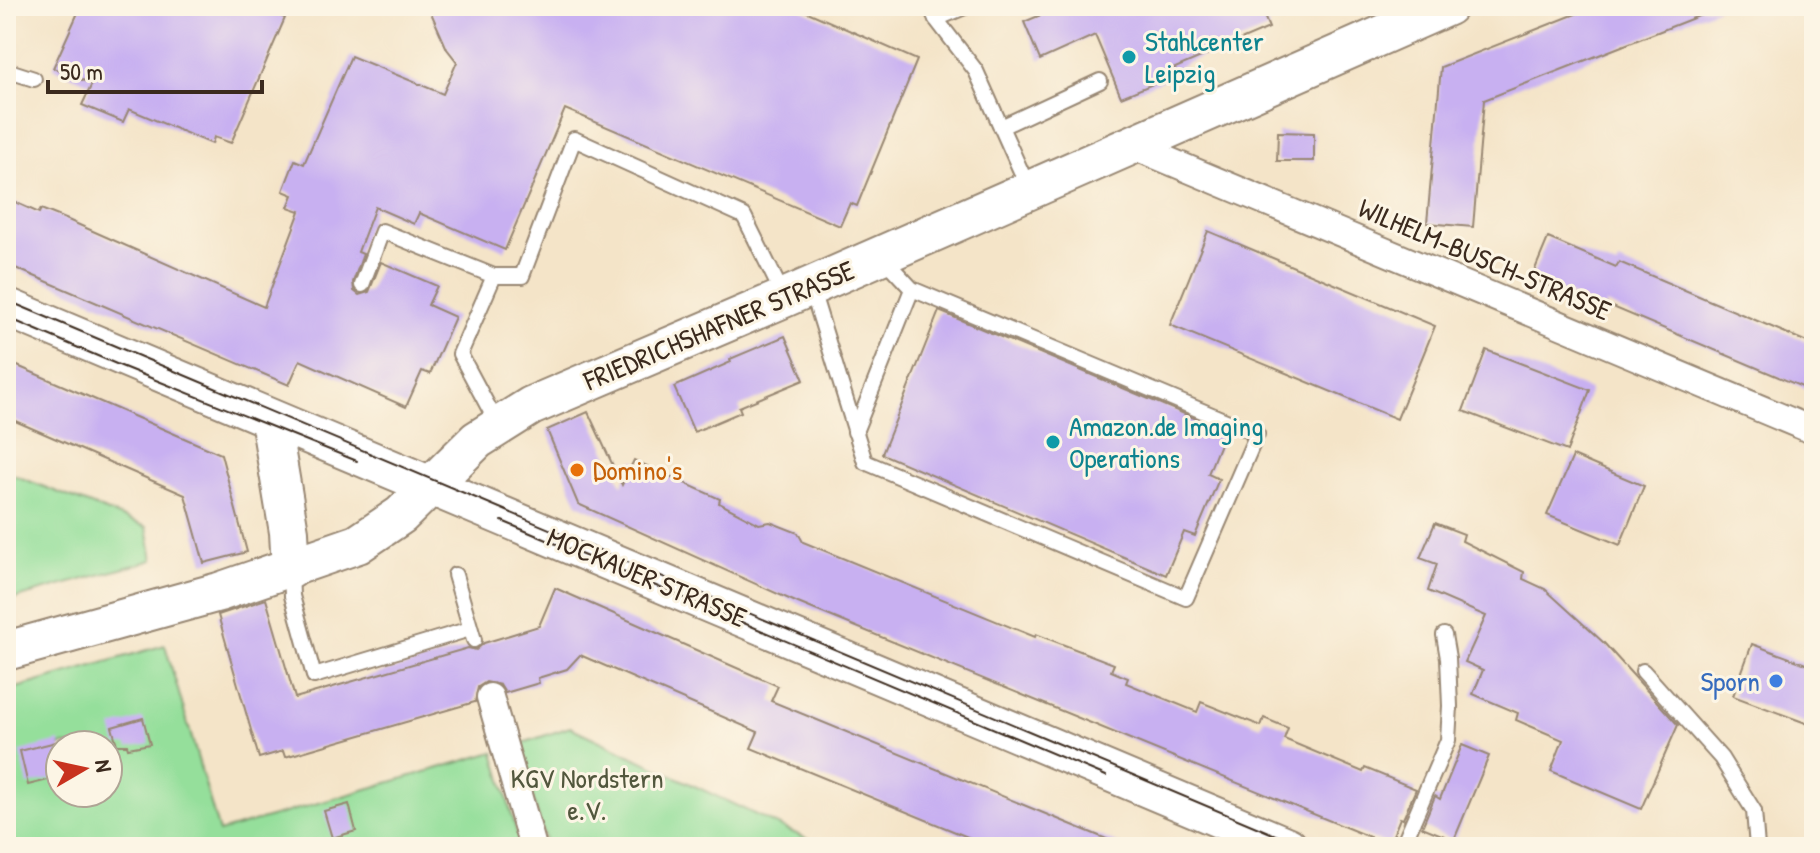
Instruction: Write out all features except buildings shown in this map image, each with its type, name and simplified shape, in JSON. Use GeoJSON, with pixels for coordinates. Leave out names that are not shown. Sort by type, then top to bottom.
{"type":"FeatureCollection","features":[{"type":"Feature","properties":{"kind":"main road","name":"FRIEDRICHSHAFNER STRASSE"},"geometry":{"type":"LineString","coordinates":[[6,651],[219,592],[358,544],[389,525],[477,440],[544,400],[1448,6]]}},
{"type":"Feature","properties":{"kind":"main road","name":"MOCKAUER STRASSE"},"geometry":{"type":"LineString","coordinates":[[6,307],[1288,847]]}},
{"type":"Feature","properties":{"kind":"main road"},"geometry":{"type":"LineString","coordinates":[[270,419],[289,532],[291,569]]}},
{"type":"Feature","properties":{"kind":"street","name":"WILHELM-BUSCH-STRASSE"},"geometry":{"type":"LineString","coordinates":[[1131,145],[1814,431]]}},
{"type":"Feature","properties":{"kind":"street"},"geometry":{"type":"LineString","coordinates":[[490,697],[533,847]]}},
{"type":"Feature","properties":{"kind":"lane"},"geometry":{"type":"LineString","coordinates":[[967,6],[933,13],[976,71],[1028,189]]}},
{"type":"Feature","properties":{"kind":"lane"},"geometry":{"type":"LineString","coordinates":[[6,70],[34,79]]}},
{"type":"Feature","properties":{"kind":"lane"},"geometry":{"type":"LineString","coordinates":[[1001,127],[1100,81]]}},
{"type":"Feature","properties":{"kind":"lane"},"geometry":{"type":"LineString","coordinates":[[362,285],[382,231],[494,276],[522,276],[574,139],[744,216],[797,292],[865,462],[1186,598],[1257,434],[912,289],[880,255]]}},
{"type":"Feature","properties":{"kind":"lane"},"geometry":{"type":"LineString","coordinates":[[494,276],[460,354],[498,426]]}},
{"type":"Feature","properties":{"kind":"lane"},"geometry":{"type":"LineString","coordinates":[[855,432],[912,289]]}},
{"type":"Feature","properties":{"kind":"lane"},"geometry":{"type":"LineString","coordinates":[[291,569],[292,596],[314,676],[472,635],[455,575]]}},
{"type":"Feature","properties":{"kind":"lane"},"geometry":{"type":"LineString","coordinates":[[1402,847],[1448,740],[1450,706],[1444,635]]}},
{"type":"Feature","properties":{"kind":"lane"},"geometry":{"type":"LineString","coordinates":[[1643,671],[1721,758],[1754,811],[1757,847]]}},
{"type":"Feature","properties":{"kind":"green space"},"geometry":{"type":"Polygon","coordinates":[[[6,472],[147,527],[153,560],[6,601],[6,472]]]}},
{"type":"Feature","properties":{"kind":"green space","name":"KGV Nordstern e.V."},"geometry":{"type":"Polygon","coordinates":[[[165,645],[219,832],[494,752],[521,847],[6,847],[6,691],[165,645]]]}},
{"type":"Feature","properties":{"kind":"green space","name":"KGV Nordstern e.V."},"geometry":{"type":"Polygon","coordinates":[[[570,727],[824,847],[547,847],[517,745],[570,727]]]}},
{"type":"Feature","properties":{"kind":"tram line"},"geometry":{"type":"LineString","coordinates":[[6,300],[1304,847]]}},
{"type":"Feature","properties":{"kind":"tram line"},"geometry":{"type":"LineString","coordinates":[[6,317],[357,461]]}},
{"type":"Feature","properties":{"kind":"tram line"},"geometry":{"type":"LineString","coordinates":[[502,521],[1106,776]]}},
{"type":"Feature","properties":{"kind":"place","name":"Stahlcenter Leipzig"},"geometry":{"type":"Point","coordinates":[1129,57]}},
{"type":"Feature","properties":{"kind":"place","name":"Amazon.de Imaging Operations"},"geometry":{"type":"Point","coordinates":[1053,442]}},
{"type":"Feature","properties":{"kind":"place","name":"Domino's"},"geometry":{"type":"Point","coordinates":[577,470]}},
{"type":"Feature","properties":{"kind":"place","name":"Sporn"},"geometry":{"type":"Point","coordinates":[1776,681]}}]}
